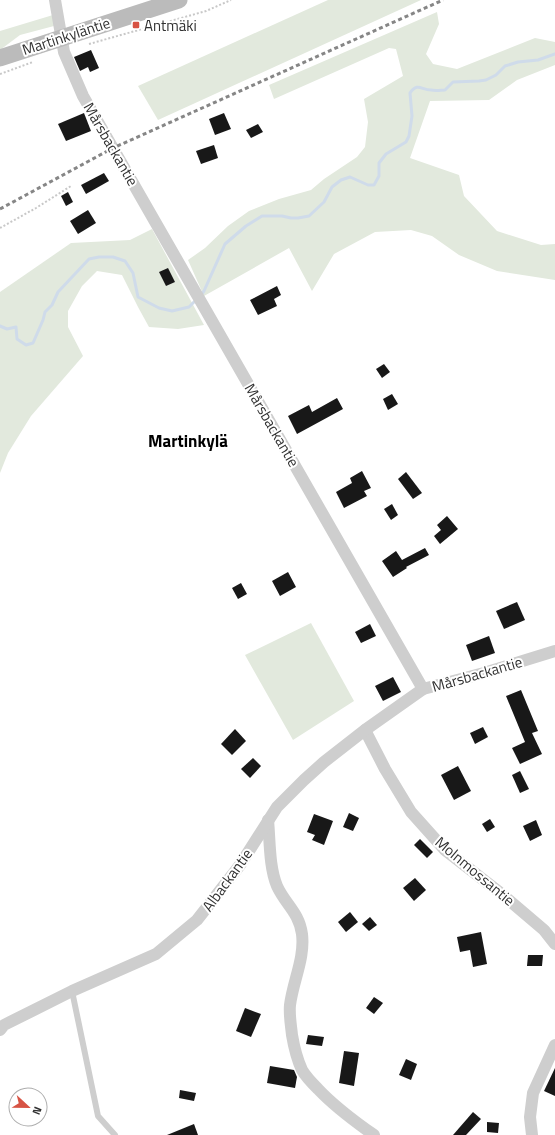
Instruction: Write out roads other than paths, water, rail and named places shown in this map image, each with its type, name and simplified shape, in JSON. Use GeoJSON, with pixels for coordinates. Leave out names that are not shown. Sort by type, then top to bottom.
{"type":"FeatureCollection","features":[{"type":"Feature","properties":{"kind":"street"},"geometry":{"type":"LineString","coordinates":[[55,0],[61,38]]}},
{"type":"Feature","properties":{"kind":"street","name":"Martinkyläntie"},"geometry":{"type":"LineString","coordinates":[[0,58],[179,0]]}},
{"type":"Feature","properties":{"kind":"street","name":"Mårsbackantie"},"geometry":{"type":"LineString","coordinates":[[61,38],[64,52],[83,96],[423,689],[484,674],[555,651]]}},
{"type":"Feature","properties":{"kind":"street","name":"Albackantie"},"geometry":{"type":"LineString","coordinates":[[0,1030],[4,1026],[72,991],[156,954],[197,920],[240,865],[277,807],[304,780],[324,762],[365,730],[423,689]]}},
{"type":"Feature","properties":{"kind":"street","name":"Molnmossantie"},"geometry":{"type":"LineString","coordinates":[[365,730],[385,769],[411,812],[445,850],[544,930],[555,944]]}},
{"type":"Feature","properties":{"kind":"street"},"geometry":{"type":"LineString","coordinates":[[268,820],[273,876],[277,887],[297,917],[302,936],[301,959],[290,1006],[290,1020],[295,1050],[303,1071],[311,1082],[350,1118],[374,1135]]}},
{"type":"Feature","properties":{"kind":"street"},"geometry":{"type":"LineString","coordinates":[[532,1135],[530,1117],[533,1093],[555,1045]]}},
{"type":"Feature","properties":{"kind":"lane"},"geometry":{"type":"LineString","coordinates":[[72,991],[98,1116],[115,1135]]}},
{"type":"Feature","properties":{"kind":"waterway"},"geometry":{"type":"LineString","coordinates":[[201,295],[225,244],[246,226],[262,216],[282,216],[291,218],[309,216],[324,202],[332,187],[341,180],[350,177],[368,185],[374,185],[379,176],[379,163],[386,154],[406,142],[409,136],[412,116],[410,93],[415,88],[420,87],[428,90],[445,90],[453,82],[486,80],[496,75],[505,66],[518,62],[538,60],[555,54]]}},
{"type":"Feature","properties":{"kind":"waterway"},"geometry":{"type":"LineString","coordinates":[[0,326],[7,329],[16,327],[17,339],[26,345],[33,343],[45,312],[52,305],[58,292],[89,259],[99,257],[113,257],[125,261],[133,273],[138,297],[159,308],[172,311],[189,307],[196,300]]}},
{"type":"Feature","properties":{"kind":"railway"},"geometry":{"type":"LineString","coordinates":[[0,209],[113,148],[443,0]]}},
{"type":"Feature","properties":{"kind":"place","name":"Antmäki"},"geometry":{"type":"Point","coordinates":[136,25]}},
{"type":"Feature","properties":{"kind":"district","name":"Martinkylä"},"geometry":{"type":"Point","coordinates":[188,441]}}]}
